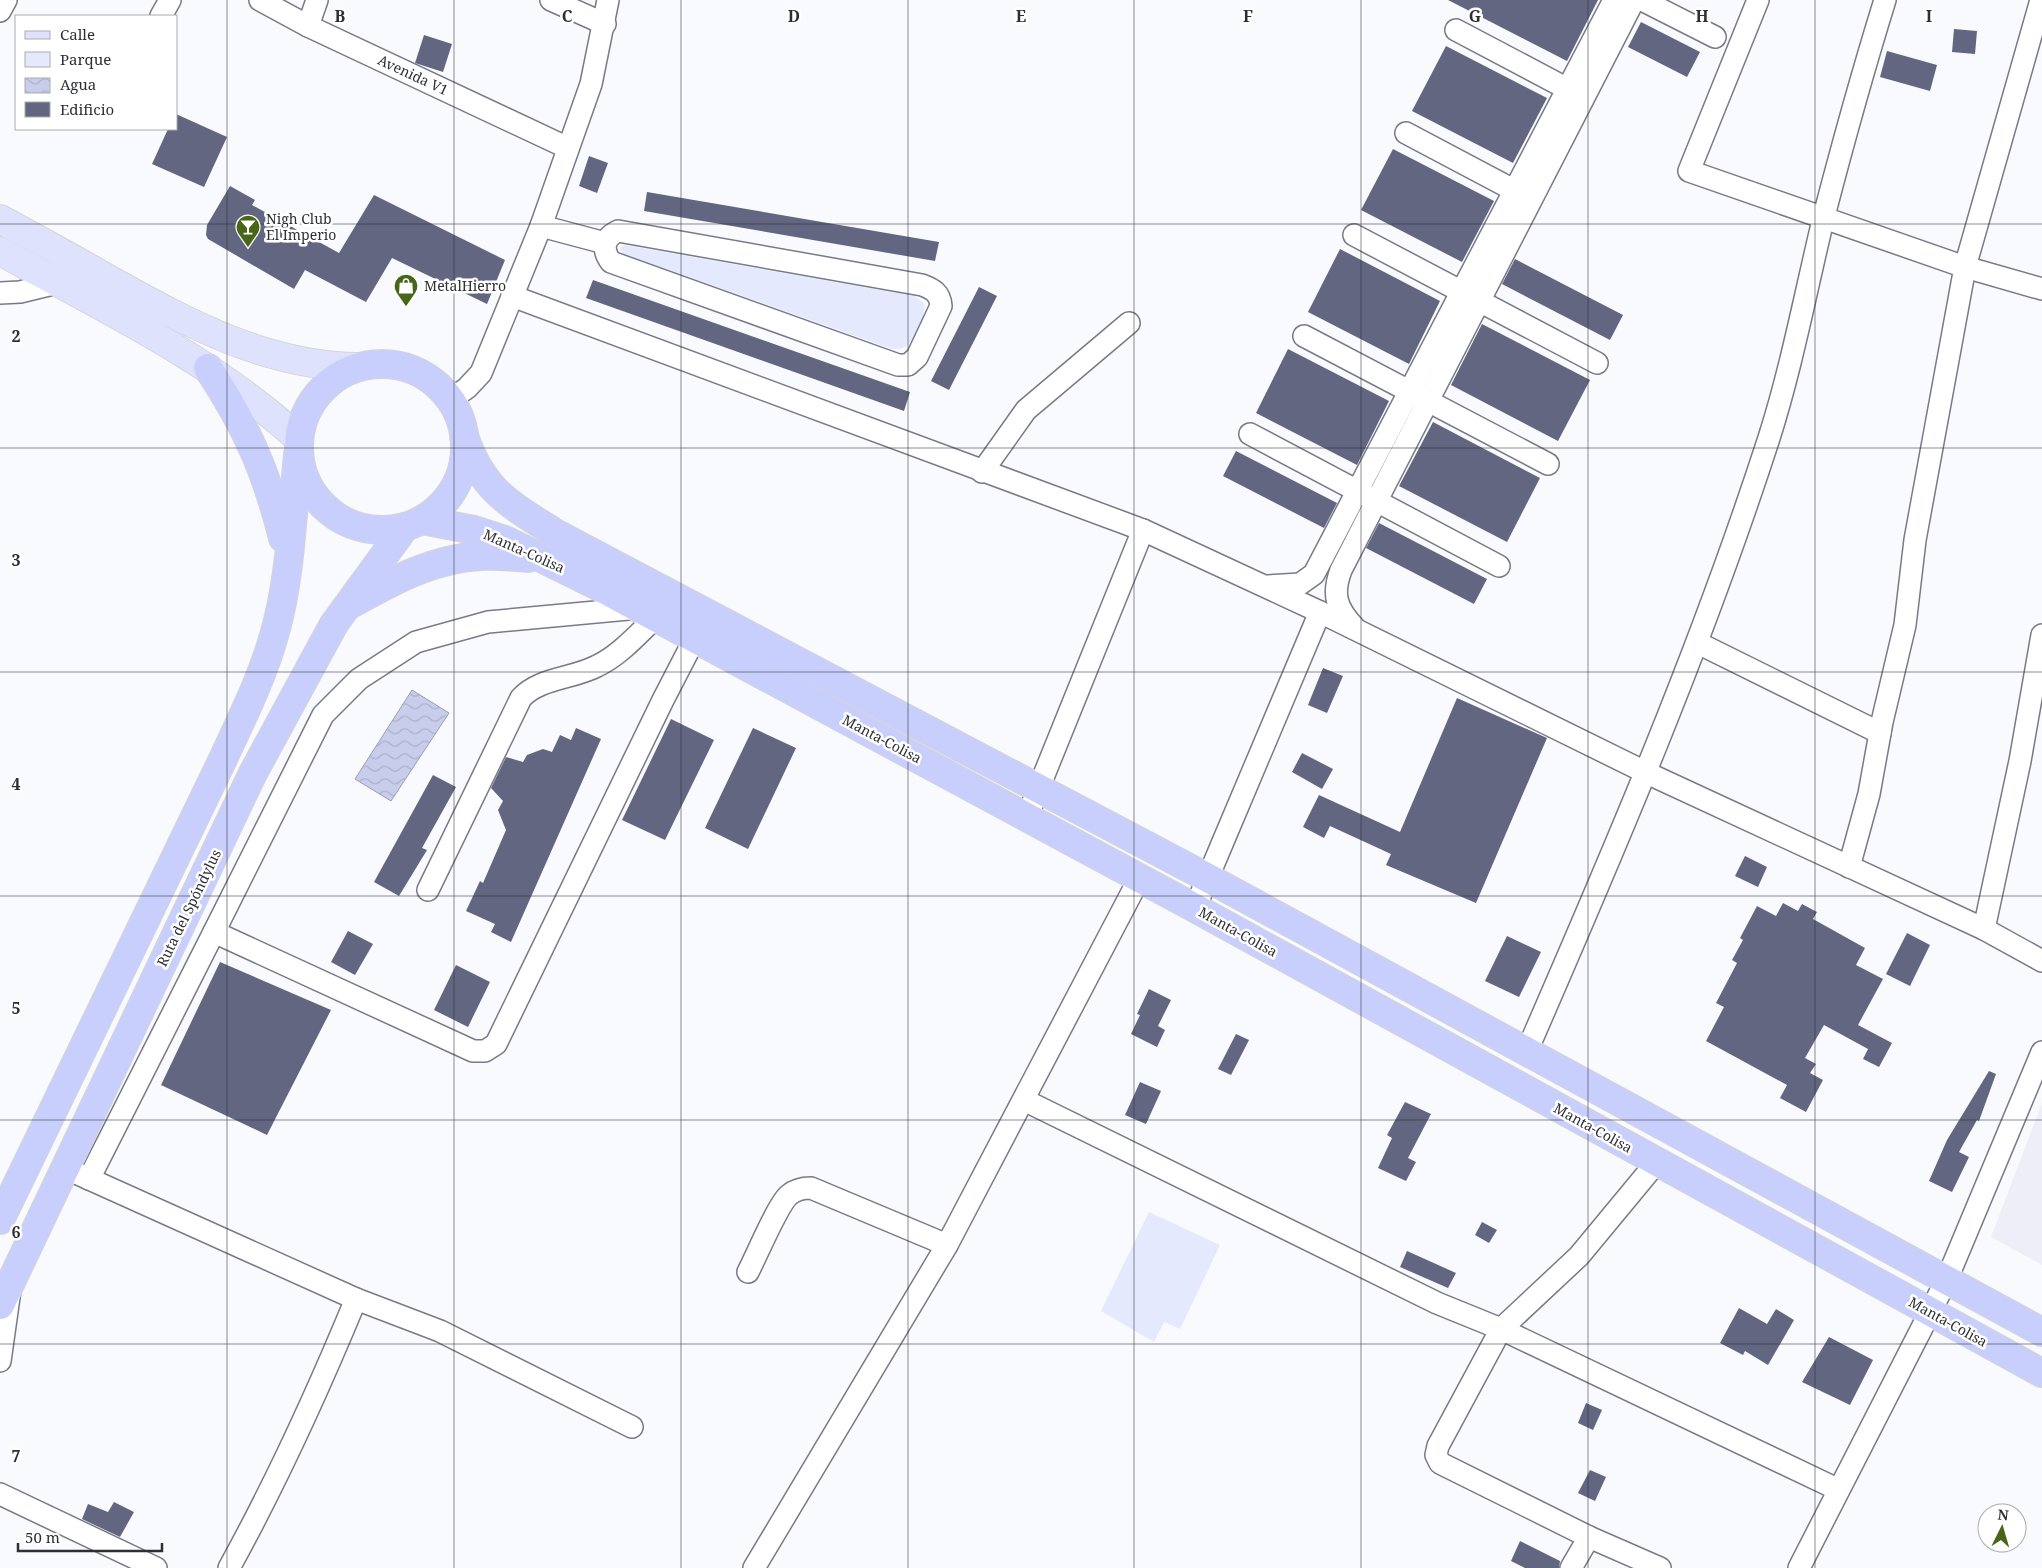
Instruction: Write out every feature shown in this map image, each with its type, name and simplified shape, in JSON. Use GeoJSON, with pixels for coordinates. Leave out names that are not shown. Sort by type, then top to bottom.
{"type":"FeatureCollection","features":[{"type":"Feature","properties":{"kind":"highway"},"geometry":{"type":"LineString","coordinates":[[0,1220],[255,688],[273,640],[282,599],[298,447],[304,415],[317,394],[336,377],[359,367],[380,364],[400,366],[419,373],[436,384],[450,400],[459,417],[464,436],[464,460],[456,484],[442,505],[414,523],[381,530],[356,526],[334,515],[316,499],[304,478],[298,447]]}},
{"type":"Feature","properties":{"kind":"highway"},"geometry":{"type":"LineString","coordinates":[[208,368],[247,432],[261,464],[275,508],[287,557]]}},
{"type":"Feature","properties":{"kind":"highway","name":"Manta-Colisa"},"geometry":{"type":"LineString","coordinates":[[464,436],[474,462],[487,481],[510,504],[555,533],[1039,787],[2042,1332]]}},
{"type":"Feature","properties":{"kind":"highway","name":"Manta-Colisa"},"geometry":{"type":"LineString","coordinates":[[414,523],[474,530],[505,540],[648,612],[1195,908],[1656,1163],[2042,1373]]}},
{"type":"Feature","properties":{"kind":"highway","name":"Ruta del Spóndylus"},"geometry":{"type":"LineString","coordinates":[[0,1305],[9,1272],[65,1168],[253,773],[312,660],[346,608],[414,523]]}},
{"type":"Feature","properties":{"kind":"highway"},"geometry":{"type":"LineString","coordinates":[[346,608],[404,575],[432,565],[482,556],[542,558]]}},
{"type":"Feature","properties":{"kind":"highway"},"geometry":{"type":"LineString","coordinates":[[128,956],[160,968]]}},
{"type":"Feature","properties":{"kind":"highway"},"geometry":{"type":"LineString","coordinates":[[1729,1202],[1746,1171]]}},
{"type":"Feature","properties":{"kind":"main road"},"geometry":{"type":"LineString","coordinates":[[0,219],[160,308],[229,340],[270,355],[308,364],[359,367]]}},
{"type":"Feature","properties":{"kind":"main road"},"geometry":{"type":"LineString","coordinates":[[0,252],[57,282],[208,368],[254,400],[298,447]]}},
{"type":"Feature","properties":{"kind":"street"},"geometry":{"type":"LineString","coordinates":[[0,11],[6,0]]}},
{"type":"Feature","properties":{"kind":"street"},"geometry":{"type":"LineString","coordinates":[[162,15],[170,0]]}},
{"type":"Feature","properties":{"kind":"street","name":"Avenida V1"},"geometry":{"type":"LineString","coordinates":[[260,0],[308,26],[568,148]]}},
{"type":"Feature","properties":{"kind":"street"},"geometry":{"type":"LineString","coordinates":[[308,26],[317,0]]}},
{"type":"Feature","properties":{"kind":"street"},"geometry":{"type":"LineString","coordinates":[[551,0],[605,24]]}},
{"type":"Feature","properties":{"kind":"street"},"geometry":{"type":"LineString","coordinates":[[450,400],[467,388],[481,373],[540,226],[591,84],[605,24],[608,0]]}},
{"type":"Feature","properties":{"kind":"street"},"geometry":{"type":"LineString","coordinates":[[1357,630],[1337,604],[1336,582],[1368,496],[1575,93],[1614,0]]}},
{"type":"Feature","properties":{"kind":"street"},"geometry":{"type":"LineString","coordinates":[[1575,93],[1634,0]]}},
{"type":"Feature","properties":{"kind":"street"},"geometry":{"type":"LineString","coordinates":[[1642,0],[1715,36]]}},
{"type":"Feature","properties":{"kind":"street"},"geometry":{"type":"LineString","coordinates":[[1758,0],[1689,171],[1965,267],[2042,289]]}},
{"type":"Feature","properties":{"kind":"street"},"geometry":{"type":"LineString","coordinates":[[1526,1053],[1647,773],[1698,643],[1770,436],[1824,217],[1862,75],[1885,0]]}},
{"type":"Feature","properties":{"kind":"street"},"geometry":{"type":"LineString","coordinates":[[1849,867],[1869,794],[1880,733],[1905,625],[1916,540],[1965,267],[2041,0]]}},
{"type":"Feature","properties":{"kind":"street"},"geometry":{"type":"LineString","coordinates":[[1456,30],[1575,93]]}},
{"type":"Feature","properties":{"kind":"street"},"geometry":{"type":"LineString","coordinates":[[1406,133],[1523,195]]}},
{"type":"Feature","properties":{"kind":"street"},"geometry":{"type":"LineString","coordinates":[[540,226],[605,243]]}},
{"type":"Feature","properties":{"kind":"street"},"geometry":{"type":"LineString","coordinates":[[618,231],[922,285],[935,291],[940,298],[941,306],[914,360],[908,365],[898,365],[611,262],[604,253],[605,243],[609,235],[618,231]]}},
{"type":"Feature","properties":{"kind":"street"},"geometry":{"type":"LineString","coordinates":[[1354,235],[1597,363]]}},
{"type":"Feature","properties":{"kind":"street"},"geometry":{"type":"LineString","coordinates":[[0,293],[20,292],[57,282]]}},
{"type":"Feature","properties":{"kind":"street"},"geometry":{"type":"LineString","coordinates":[[512,296],[982,472],[1143,530],[1320,612],[1647,773],[1984,928],[2042,961]]}},
{"type":"Feature","properties":{"kind":"street"},"geometry":{"type":"LineString","coordinates":[[982,472],[1026,410],[1130,323]]}},
{"type":"Feature","properties":{"kind":"street"},"geometry":{"type":"LineString","coordinates":[[1304,336],[1548,464]]}},
{"type":"Feature","properties":{"kind":"street"},"geometry":{"type":"LineString","coordinates":[[1250,434],[1499,566]]}},
{"type":"Feature","properties":{"kind":"street"},"geometry":{"type":"LineString","coordinates":[[1263,586],[1293,586],[1308,580],[1368,496]]}},
{"type":"Feature","properties":{"kind":"street"},"geometry":{"type":"LineString","coordinates":[[1027,817],[1143,530]]}},
{"type":"Feature","properties":{"kind":"street"},"geometry":{"type":"LineString","coordinates":[[1324,556],[1343,565]]}},
{"type":"Feature","properties":{"kind":"street"},"geometry":{"type":"LineString","coordinates":[[428,890],[520,698],[529,688],[572,677],[611,658],[648,612]]}},
{"type":"Feature","properties":{"kind":"street"},"geometry":{"type":"LineString","coordinates":[[89,1180],[323,715],[359,679],[416,642],[488,622],[648,612]]}},
{"type":"Feature","properties":{"kind":"street"},"geometry":{"type":"LineString","coordinates":[[1195,908],[1320,612]]}},
{"type":"Feature","properties":{"kind":"street"},"geometry":{"type":"LineString","coordinates":[[1984,928],[2020,761],[2042,635]]}},
{"type":"Feature","properties":{"kind":"street"},"geometry":{"type":"LineString","coordinates":[[214,932],[473,1051],[486,1051],[496,1044],[695,638]]}},
{"type":"Feature","properties":{"kind":"street"},"geometry":{"type":"LineString","coordinates":[[1698,643],[1880,733]]}},
{"type":"Feature","properties":{"kind":"street"},"geometry":{"type":"LineString","coordinates":[[754,1568],[947,1245],[1139,879]]}},
{"type":"Feature","properties":{"kind":"street"},"geometry":{"type":"LineString","coordinates":[[1799,1568],[1837,1489],[1947,1279],[2042,1052]]}},
{"type":"Feature","properties":{"kind":"street"},"geometry":{"type":"LineString","coordinates":[[1024,1100],[1437,1302],[1501,1329],[1837,1489]]}},
{"type":"Feature","properties":{"kind":"street"},"geometry":{"type":"LineString","coordinates":[[1656,1163],[1579,1256],[1501,1329],[1438,1446],[1436,1455],[1440,1463],[1588,1537],[1660,1568]]}},
{"type":"Feature","properties":{"kind":"street"},"geometry":{"type":"LineString","coordinates":[[65,1168],[356,1299],[440,1331],[632,1427]]}},
{"type":"Feature","properties":{"kind":"street"},"geometry":{"type":"LineString","coordinates":[[748,1272],[785,1199],[796,1190],[804,1188],[811,1188],[947,1245]]}},
{"type":"Feature","properties":{"kind":"street"},"geometry":{"type":"LineString","coordinates":[[0,1361],[9,1272]]}},
{"type":"Feature","properties":{"kind":"street"},"geometry":{"type":"LineString","coordinates":[[230,1568],[266,1501],[356,1299]]}},
{"type":"Feature","properties":{"kind":"street"},"geometry":{"type":"LineString","coordinates":[[0,1494],[156,1568]]}},
{"type":"Feature","properties":{"kind":"street"},"geometry":{"type":"LineString","coordinates":[[1572,1568],[1588,1537]]}},
{"type":"Feature","properties":{"kind":"shaded area"},"geometry":{"type":"Polygon","coordinates":[[[2042,1103],[2042,1265],[1991,1237],[2042,1103]]]}},
{"type":"Feature","properties":{"kind":"green space"},"geometry":{"type":"Polygon","coordinates":[[[624,245],[914,296],[924,303],[924,313],[911,342],[904,347],[892,349],[622,253],[620,248],[624,245]]]}},
{"type":"Feature","properties":{"kind":"green space"},"geometry":{"type":"Polygon","coordinates":[[[1149,1212],[1220,1245],[1180,1329],[1164,1322],[1154,1342],[1101,1311],[1149,1212]]]}},
{"type":"Feature","properties":{"kind":"water"},"geometry":{"type":"Polygon","coordinates":[[[412,690],[449,713],[391,801],[355,779],[412,690]]]}},
{"type":"Feature","properties":{"kind":"building"},"geometry":{"type":"Polygon","coordinates":[[[1448,0],[1598,0],[1567,61],[1448,0]]]}},
{"type":"Feature","properties":{"kind":"building"},"geometry":{"type":"Polygon","coordinates":[[[1641,22],[1700,52],[1687,77],[1628,47],[1641,22]]]}},
{"type":"Feature","properties":{"kind":"building"},"geometry":{"type":"Polygon","coordinates":[[[1954,29],[1977,31],[1975,54],[1952,52],[1954,29]]]}},
{"type":"Feature","properties":{"kind":"building"},"geometry":{"type":"Polygon","coordinates":[[[424,35],[452,44],[443,72],[415,63],[424,35]]]}},
{"type":"Feature","properties":{"kind":"building"},"geometry":{"type":"Polygon","coordinates":[[[1446,46],[1547,98],[1513,163],[1412,111],[1446,46]]]}},
{"type":"Feature","properties":{"kind":"building"},"geometry":{"type":"Polygon","coordinates":[[[1887,51],[1937,65],[1930,91],[1880,77],[1887,51]]]}},
{"type":"Feature","properties":{"kind":"building"},"geometry":{"type":"Polygon","coordinates":[[[178,115],[227,137],[204,187],[152,164],[168,130],[178,130],[178,115]]]}},
{"type":"Feature","properties":{"kind":"building"},"geometry":{"type":"Polygon","coordinates":[[[1393,149],[1494,201],[1462,262],[1361,210],[1393,149]]]}},
{"type":"Feature","properties":{"kind":"building"},"geometry":{"type":"Polygon","coordinates":[[[589,156],[608,163],[597,193],[579,186],[589,156]]]}},
{"type":"Feature","properties":{"kind":"building"},"geometry":{"type":"Polygon","coordinates":[[[230,186],[255,200],[252,205],[339,253],[374,195],[505,260],[487,304],[392,258],[366,302],[305,270],[294,289],[208,239],[206,235],[207,225],[230,186]]]}},
{"type":"Feature","properties":{"kind":"building"},"geometry":{"type":"Polygon","coordinates":[[[647,192],[939,242],[935,261],[644,211],[647,192]]]}},
{"type":"Feature","properties":{"kind":"building"},"geometry":{"type":"Polygon","coordinates":[[[1340,249],[1440,301],[1409,364],[1308,312],[1340,249]]]}},
{"type":"Feature","properties":{"kind":"building"},"geometry":{"type":"Polygon","coordinates":[[[1515,259],[1623,315],[1610,340],[1502,284],[1515,259]]]}},
{"type":"Feature","properties":{"kind":"building"},"geometry":{"type":"Polygon","coordinates":[[[593,280],[910,392],[904,411],[586,298],[593,280]]]}},
{"type":"Feature","properties":{"kind":"building"},"geometry":{"type":"Polygon","coordinates":[[[979,287],[997,296],[949,390],[931,381],[979,287]]]}},
{"type":"Feature","properties":{"kind":"building"},"geometry":{"type":"Polygon","coordinates":[[[1482,324],[1590,380],[1558,441],[1451,385],[1482,324]]]}},
{"type":"Feature","properties":{"kind":"building"},"geometry":{"type":"Polygon","coordinates":[[[1288,349],[1389,401],[1357,465],[1256,413],[1288,349]]]}},
{"type":"Feature","properties":{"kind":"building"},"geometry":{"type":"Polygon","coordinates":[[[1433,422],[1540,478],[1507,542],[1399,486],[1433,422]]]}},
{"type":"Feature","properties":{"kind":"building"},"geometry":{"type":"Polygon","coordinates":[[[1236,451],[1337,503],[1324,528],[1223,476],[1236,451]]]}},
{"type":"Feature","properties":{"kind":"building"},"geometry":{"type":"Polygon","coordinates":[[[1379,523],[1487,579],[1474,604],[1366,548],[1379,523]]]}},
{"type":"Feature","properties":{"kind":"building"},"geometry":{"type":"Polygon","coordinates":[[[1323,668],[1343,676],[1327,713],[1308,705],[1323,668]]]}},
{"type":"Feature","properties":{"kind":"building"},"geometry":{"type":"Polygon","coordinates":[[[1457,698],[1547,738],[1476,903],[1386,865],[1391,854],[1330,826],[1324,838],[1303,827],[1319,795],[1400,832],[1457,698]]]}},
{"type":"Feature","properties":{"kind":"building"},"geometry":{"type":"Polygon","coordinates":[[[671,719],[714,740],[665,840],[622,820],[671,719]]]}},
{"type":"Feature","properties":{"kind":"building"},"geometry":{"type":"Polygon","coordinates":[[[576,728],[601,739],[511,942],[491,932],[495,924],[466,911],[480,881],[483,883],[506,830],[498,810],[503,801],[491,788],[506,757],[523,762],[527,755],[543,749],[552,752],[560,735],[571,740],[576,728]]]}},
{"type":"Feature","properties":{"kind":"building"},"geometry":{"type":"Polygon","coordinates":[[[753,728],[796,748],[748,849],[705,828],[753,728]]]}},
{"type":"Feature","properties":{"kind":"building"},"geometry":{"type":"Polygon","coordinates":[[[1302,753],[1333,769],[1322,789],[1292,772],[1302,753]]]}},
{"type":"Feature","properties":{"kind":"building"},"geometry":{"type":"Polygon","coordinates":[[[433,775],[456,787],[422,848],[427,850],[399,896],[374,882],[433,775]]]}},
{"type":"Feature","properties":{"kind":"building"},"geometry":{"type":"Polygon","coordinates":[[[1745,856],[1767,867],[1758,887],[1735,876],[1745,856]]]}},
{"type":"Feature","properties":{"kind":"building"},"geometry":{"type":"Polygon","coordinates":[[[1783,903],[1798,911],[1802,904],[1817,912],[1813,919],[1865,948],[1856,965],[1883,979],[1858,1025],[1892,1043],[1879,1067],[1863,1059],[1868,1049],[1824,1025],[1805,1058],[1816,1064],[1810,1073],[1823,1080],[1806,1112],[1780,1098],[1787,1085],[1706,1041],[1724,1007],[1716,1003],[1737,963],[1732,960],[1743,940],[1740,938],[1757,906],[1776,916],[1783,903]]]}},
{"type":"Feature","properties":{"kind":"building"},"geometry":{"type":"Polygon","coordinates":[[[348,931],[373,944],[355,975],[331,962],[348,931]]]}},
{"type":"Feature","properties":{"kind":"building"},"geometry":{"type":"Polygon","coordinates":[[[1907,933],[1930,945],[1910,986],[1886,974],[1907,933]]]}},
{"type":"Feature","properties":{"kind":"building"},"geometry":{"type":"Polygon","coordinates":[[[1507,936],[1541,952],[1519,997],[1485,981],[1507,936]]]}},
{"type":"Feature","properties":{"kind":"building"},"geometry":{"type":"Polygon","coordinates":[[[220,962],[331,1010],[267,1135],[161,1085],[220,962]]]}},
{"type":"Feature","properties":{"kind":"building"},"geometry":{"type":"Polygon","coordinates":[[[456,965],[490,982],[468,1027],[434,1010],[456,965]]]}},
{"type":"Feature","properties":{"kind":"building"},"geometry":{"type":"Polygon","coordinates":[[[1149,989],[1171,1000],[1158,1026],[1165,1030],[1157,1047],[1131,1034],[1140,1015],[1137,1014],[1149,989]]]}},
{"type":"Feature","properties":{"kind":"building"},"geometry":{"type":"Polygon","coordinates":[[[1236,1034],[1249,1040],[1231,1075],[1218,1069],[1236,1034]]]}},
{"type":"Feature","properties":{"kind":"building"},"geometry":{"type":"Polygon","coordinates":[[[1989,1071],[1996,1074],[1979,1121],[1977,1120],[1959,1152],[1969,1157],[1952,1192],[1929,1181],[1947,1140],[1989,1071]]]}},
{"type":"Feature","properties":{"kind":"building"},"geometry":{"type":"Polygon","coordinates":[[[1140,1082],[1161,1091],[1146,1124],[1125,1115],[1140,1082]]]}},
{"type":"Feature","properties":{"kind":"building"},"geometry":{"type":"Polygon","coordinates":[[[1405,1102],[1431,1114],[1408,1158],[1416,1162],[1406,1181],[1378,1168],[1392,1138],[1387,1135],[1405,1102]]]}},
{"type":"Feature","properties":{"kind":"building"},"geometry":{"type":"Polygon","coordinates":[[[1482,1222],[1497,1230],[1489,1243],[1475,1235],[1482,1222]]]}},
{"type":"Feature","properties":{"kind":"building"},"geometry":{"type":"Polygon","coordinates":[[[1407,1251],[1456,1273],[1448,1288],[1400,1267],[1407,1251]]]}},
{"type":"Feature","properties":{"kind":"building"},"geometry":{"type":"Polygon","coordinates":[[[1739,1308],[1767,1324],[1776,1309],[1794,1320],[1768,1365],[1745,1351],[1743,1355],[1720,1343],[1739,1308]]]}},
{"type":"Feature","properties":{"kind":"building"},"geometry":{"type":"Polygon","coordinates":[[[1829,1337],[1873,1360],[1850,1405],[1802,1382],[1829,1337]]]}},
{"type":"Feature","properties":{"kind":"building"},"geometry":{"type":"Polygon","coordinates":[[[1586,1403],[1602,1410],[1593,1430],[1578,1423],[1586,1403]]]}},
{"type":"Feature","properties":{"kind":"building"},"geometry":{"type":"Polygon","coordinates":[[[1590,1470],[1606,1477],[1595,1501],[1578,1493],[1590,1470]]]}},
{"type":"Feature","properties":{"kind":"building"},"geometry":{"type":"Polygon","coordinates":[[[114,1502],[134,1512],[120,1537],[82,1519],[88,1504],[108,1512],[114,1502]]]}},
{"type":"Feature","properties":{"kind":"building"},"geometry":{"type":"Polygon","coordinates":[[[1520,1541],[1560,1561],[1559,1568],[1525,1568],[1511,1561],[1520,1541]]]}},
{"type":"Feature","properties":{"kind":"place","name":"Nigh Club El Imperio"},"geometry":{"type":"Point","coordinates":[248,248]}},
{"type":"Feature","properties":{"kind":"place","name":"MetalHierro"},"geometry":{"type":"Point","coordinates":[406,307]}}]}
